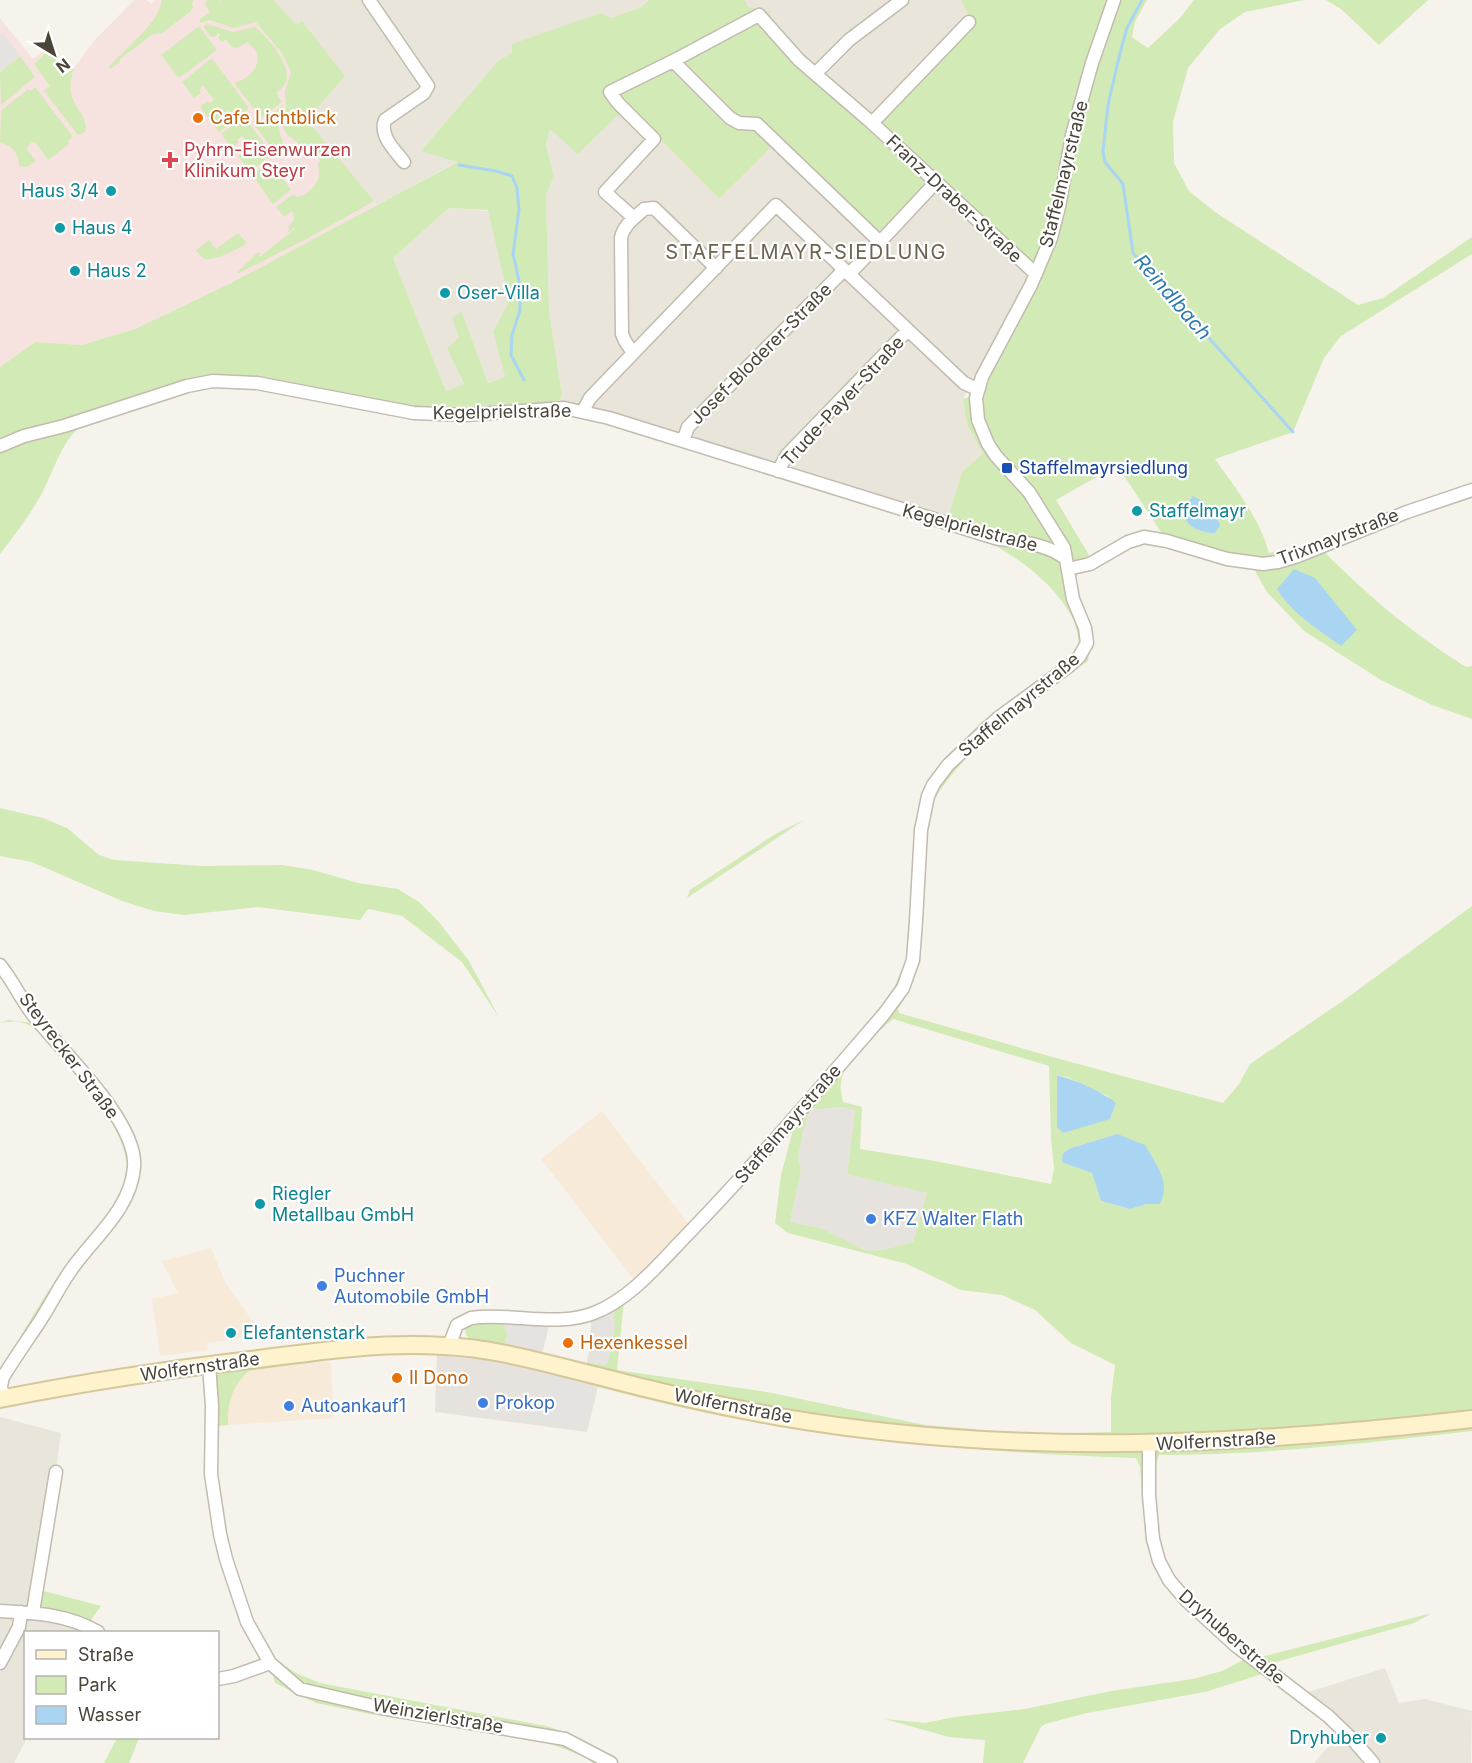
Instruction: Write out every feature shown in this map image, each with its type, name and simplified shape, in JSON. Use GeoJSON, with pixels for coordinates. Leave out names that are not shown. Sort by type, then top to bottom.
{"type":"FeatureCollection","features":[{"type":"Feature","properties":{"kind":"main road","name":"Wolfernstraße"},"geometry":{"type":"LineString","coordinates":[[1,1399],[209,1365],[366,1347],[416,1345],[448,1346],[494,1352],[704,1402],[783,1417],[895,1432],[1005,1442],[1149,1444],[1376,1430],[1472,1419]]}},
{"type":"Feature","properties":{"kind":"street"},"geometry":{"type":"LineString","coordinates":[[369,0],[428,86],[424,93],[385,120],[383,125],[388,141],[404,162]]}},
{"type":"Feature","properties":{"kind":"street"},"geometry":{"type":"LineString","coordinates":[[815,74],[849,40],[902,0]]}},
{"type":"Feature","properties":{"kind":"street","name":"Staffelmayrstraße"},"geometry":{"type":"LineString","coordinates":[[448,1346],[457,1325],[471,1318],[570,1318],[593,1314],[622,1297],[650,1273],[745,1175],[890,1007],[903,988],[913,960],[921,830],[933,785],[948,765],[980,733],[1070,666],[1084,650],[1087,636],[1073,599],[1060,539],[1029,492],[988,444],[982,433],[976,409],[977,389],[981,376],[1036,274],[1051,238],[1072,135],[1092,63],[1114,0]]}},
{"type":"Feature","properties":{"kind":"street","name":"Franz-Draber-Straße"},"geometry":{"type":"LineString","coordinates":[[673,61],[759,15],[799,60],[872,123],[1036,274]]}},
{"type":"Feature","properties":{"kind":"street","name":"Franz-Draber-Straße"},"geometry":{"type":"LineString","coordinates":[[872,123],[969,22]]}},
{"type":"Feature","properties":{"kind":"street"},"geometry":{"type":"LineString","coordinates":[[634,218],[604,192],[654,139],[610,92],[673,61],[730,118],[739,123],[757,124],[880,242]]}},
{"type":"Feature","properties":{"kind":"street","name":"Josef-Bloderer-Straße"},"geometry":{"type":"LineString","coordinates":[[682,441],[688,427],[846,272],[880,242],[936,182]]}},
{"type":"Feature","properties":{"kind":"street"},"geometry":{"type":"LineString","coordinates":[[583,411],[590,398],[777,205],[964,383],[977,389]]}},
{"type":"Feature","properties":{"kind":"street"},"geometry":{"type":"LineString","coordinates":[[633,353],[622,334],[621,238],[622,232],[634,218],[644,209],[654,208],[717,268]]}},
{"type":"Feature","properties":{"kind":"street","name":"Trude-Payer-Straße"},"geometry":{"type":"LineString","coordinates":[[778,471],[788,454],[907,330]]}},
{"type":"Feature","properties":{"kind":"street","name":"Kegelprielstraße"},"geometry":{"type":"LineString","coordinates":[[0,446],[24,436],[64,426],[188,386],[213,381],[257,382],[414,413],[464,416],[564,408],[583,411],[995,538],[1032,544],[1056,552],[1067,564]]}},
{"type":"Feature","properties":{"kind":"street","name":"Trixmayrstraße"},"geometry":{"type":"LineString","coordinates":[[1067,564],[1090,564],[1128,542],[1144,537],[1167,541],[1227,559],[1263,564],[1278,562],[1397,515],[1472,490]]}},
{"type":"Feature","properties":{"kind":"street"},"geometry":{"type":"LineString","coordinates":[[1032,544],[1048,533],[1050,529],[1047,521]]}},
{"type":"Feature","properties":{"kind":"street","name":"Steyrecker Straße"},"geometry":{"type":"LineString","coordinates":[[0,965],[37,1021],[78,1066],[117,1119],[131,1144],[134,1167],[126,1197],[119,1211],[71,1270],[8,1370],[2,1382],[1,1399]]}},
{"type":"Feature","properties":{"kind":"street","name":"Weinzierlstraße"},"geometry":{"type":"LineString","coordinates":[[209,1365],[212,1406],[211,1474],[220,1534],[247,1622],[270,1663],[300,1689],[382,1708],[565,1739],[611,1763]]}},
{"type":"Feature","properties":{"kind":"street","name":"Dryhuberstraße"},"geometry":{"type":"LineString","coordinates":[[1149,1444],[1149,1495],[1154,1539],[1159,1561],[1169,1580],[1187,1601],[1235,1645],[1328,1716],[1373,1763]]}},
{"type":"Feature","properties":{"kind":"street"},"geometry":{"type":"LineString","coordinates":[[0,1663],[27,1612],[56,1472]]}},
{"type":"Feature","properties":{"kind":"street"},"geometry":{"type":"LineString","coordinates":[[0,1611],[27,1612],[73,1620],[96,1631]]}},
{"type":"Feature","properties":{"kind":"street"},"geometry":{"type":"LineString","coordinates":[[219,1678],[234,1676],[270,1663]]}},
{"type":"Feature","properties":{"kind":"shaded area","name":"Pyhrn-Eisenwurzen Klinikum Steyr"},"geometry":{"type":"Polygon","coordinates":[[[134,0],[147,0],[151,4],[155,0],[273,0],[297,25],[302,21],[345,76],[307,120],[377,205],[229,284],[135,329],[82,345],[35,342],[0,367],[0,18],[33,59],[47,48],[67,73],[74,68],[93,42],[134,0]]]}},
{"type":"Feature","properties":{"kind":"shaded area"},"geometry":{"type":"Polygon","coordinates":[[[273,0],[649,0],[641,7],[611,18],[601,13],[498,61],[421,151],[459,161],[377,205],[307,120],[301,22],[297,25],[273,0]]]}},
{"type":"Feature","properties":{"kind":"shaded area"},"geometry":{"type":"Polygon","coordinates":[[[745,0],[961,0],[972,23],[871,131],[826,90],[748,7],[745,0]]]}},
{"type":"Feature","properties":{"kind":"shaded area"},"geometry":{"type":"Polygon","coordinates":[[[0,33],[3,33],[20,56],[0,72],[0,33]]]}},
{"type":"Feature","properties":{"kind":"shaded area"},"geometry":{"type":"Polygon","coordinates":[[[627,106],[719,199],[778,138],[876,230],[881,230],[937,175],[1031,277],[963,399],[967,425],[983,453],[962,472],[945,527],[557,406],[562,395],[549,310],[546,195],[554,176],[546,145],[550,129],[627,106]]]}},
{"type":"Feature","properties":{"kind":"shaded area"},"geometry":{"type":"Polygon","coordinates":[[[449,208],[489,211],[509,301],[493,332],[505,377],[488,383],[462,312],[459,337],[448,348],[464,385],[446,391],[393,258],[449,208]]]}},
{"type":"Feature","properties":{"kind":"shaded area"},"geometry":{"type":"Polygon","coordinates":[[[842,1107],[855,1110],[847,1174],[927,1193],[913,1242],[882,1250],[866,1251],[821,1228],[790,1222],[801,1171],[798,1159],[810,1110],[842,1107]]]}},
{"type":"Feature","properties":{"kind":"shaded area"},"geometry":{"type":"Polygon","coordinates":[[[602,1111],[690,1226],[635,1281],[541,1159],[602,1111]]]}},
{"type":"Feature","properties":{"kind":"shaded area"},"geometry":{"type":"Polygon","coordinates":[[[211,1248],[225,1282],[254,1323],[252,1325],[253,1336],[207,1343],[208,1350],[160,1356],[152,1299],[178,1293],[162,1261],[211,1248]]]}},
{"type":"Feature","properties":{"kind":"shaded area"},"geometry":{"type":"Polygon","coordinates":[[[613,1309],[615,1325],[607,1364],[587,1362],[591,1320],[613,1309]]]}},
{"type":"Feature","properties":{"kind":"shaded area"},"geometry":{"type":"Polygon","coordinates":[[[503,1322],[550,1322],[542,1355],[503,1347],[508,1334],[503,1322]]]}},
{"type":"Feature","properties":{"kind":"shaded area"},"geometry":{"type":"Polygon","coordinates":[[[437,1352],[463,1352],[599,1382],[587,1432],[435,1412],[437,1352]]]}},
{"type":"Feature","properties":{"kind":"shaded area"},"geometry":{"type":"Polygon","coordinates":[[[323,1361],[331,1362],[333,1418],[217,1424],[218,1389],[249,1371],[323,1361]]]}},
{"type":"Feature","properties":{"kind":"shaded area"},"geometry":{"type":"Polygon","coordinates":[[[551,1374],[591,1384],[584,1426],[526,1421],[531,1399],[544,1400],[551,1374]]]}},
{"type":"Feature","properties":{"kind":"shaded area"},"geometry":{"type":"Polygon","coordinates":[[[0,1417],[61,1433],[40,1590],[42,1609],[81,1630],[24,1631],[24,1739],[26,1739],[14,1763],[0,1763],[0,1417]]]}},
{"type":"Feature","properties":{"kind":"shaded area"},"geometry":{"type":"Polygon","coordinates":[[[1385,1668],[1399,1703],[1425,1699],[1472,1711],[1471,1763],[1314,1763],[1340,1733],[1305,1693],[1385,1668]]]}},
{"type":"Feature","properties":{"kind":"green space"},"geometry":{"type":"Polygon","coordinates":[[[161,0],[193,0],[192,5],[194,6],[190,12],[162,33],[153,34],[110,69],[109,67],[155,17],[161,0]]]}},
{"type":"Feature","properties":{"kind":"green space"},"geometry":{"type":"Polygon","coordinates":[[[207,0],[219,0],[222,3],[220,0],[273,0],[297,25],[302,21],[345,76],[307,120],[374,201],[237,274],[257,253],[261,253],[258,258],[295,229],[288,233],[289,226],[294,219],[292,211],[284,217],[276,207],[294,194],[297,197],[302,196],[311,190],[318,180],[317,164],[321,161],[286,133],[283,128],[286,109],[285,91],[291,72],[282,53],[256,22],[234,28],[209,20],[201,23],[199,20],[210,12],[205,4],[207,0]]]}},
{"type":"Feature","properties":{"kind":"green space"},"geometry":{"type":"Polygon","coordinates":[[[649,0],[745,0],[748,7],[770,12],[770,23],[826,90],[871,131],[972,23],[961,0],[1147,0],[1135,22],[1132,37],[1148,48],[1179,19],[1194,0],[1304,0],[1245,12],[1220,29],[1188,68],[1173,122],[1174,163],[1189,191],[1215,212],[1358,305],[1383,298],[1472,237],[1472,254],[1341,336],[1324,358],[1293,432],[1215,459],[1253,515],[1269,553],[1318,542],[1332,560],[1391,613],[1450,657],[1466,667],[1472,666],[1472,719],[1432,705],[1381,680],[1304,631],[1267,592],[1254,569],[1152,542],[1161,532],[1117,465],[1056,500],[1089,555],[1076,577],[1076,590],[1090,646],[1088,661],[985,739],[955,771],[937,796],[927,830],[924,910],[918,962],[911,986],[898,1009],[899,1013],[1223,1103],[1239,1084],[1250,1064],[1347,998],[1472,906],[1472,1431],[1277,1451],[1159,1455],[1155,1470],[1154,1500],[1160,1547],[1165,1565],[1194,1602],[1257,1658],[1432,1613],[1414,1623],[1269,1664],[1297,1698],[1262,1674],[1205,1692],[1087,1713],[1041,1727],[1023,1763],[983,1763],[985,1740],[949,1737],[885,1719],[925,1723],[954,1717],[1025,1709],[1111,1691],[1193,1679],[1222,1671],[1245,1659],[1159,1571],[1146,1536],[1140,1467],[1136,1458],[980,1449],[877,1439],[773,1425],[675,1406],[597,1387],[599,1382],[587,1362],[605,1365],[607,1363],[613,1336],[613,1309],[635,1281],[738,1174],[889,1000],[906,959],[917,818],[923,793],[954,751],[980,723],[1063,663],[1079,644],[1075,623],[1065,605],[1036,574],[1002,549],[985,540],[945,527],[962,472],[983,453],[967,425],[963,399],[980,394],[993,365],[1026,308],[1053,248],[1063,216],[1060,172],[1049,221],[1036,261],[1030,262],[937,175],[881,230],[876,230],[779,139],[719,199],[627,106],[578,154],[550,129],[546,145],[554,176],[546,195],[549,310],[562,395],[557,406],[442,419],[258,388],[214,385],[192,388],[85,423],[77,429],[64,446],[36,503],[0,554],[0,367],[35,342],[82,345],[135,329],[229,284],[458,162],[421,151],[498,61],[512,53],[512,44],[601,13],[611,18],[641,7],[649,0]],[[449,208],[393,258],[446,391],[464,384],[447,348],[459,337],[452,318],[462,312],[488,383],[505,377],[493,332],[509,301],[488,210],[449,208]],[[893,1019],[854,1056],[843,1074],[841,1083],[843,1102],[862,1107],[860,1149],[1051,1184],[1054,1169],[1049,1066],[893,1019]],[[1057,1076],[1057,1127],[1110,1119],[1113,1111],[1108,1096],[1067,1077],[1057,1076]],[[842,1107],[810,1110],[798,1159],[801,1171],[790,1222],[821,1228],[866,1251],[882,1250],[913,1242],[927,1193],[847,1174],[855,1110],[842,1107]],[[793,1130],[681,1251],[645,1286],[624,1301],[617,1370],[767,1392],[925,1425],[1034,1434],[1111,1432],[1111,1397],[1115,1365],[1071,1343],[1035,1310],[1002,1295],[961,1290],[907,1264],[788,1233],[775,1223],[781,1175],[793,1130]],[[1117,1134],[1071,1148],[1063,1153],[1092,1173],[1101,1201],[1129,1209],[1147,1204],[1160,1204],[1117,1134]]]}},
{"type":"Feature","properties":{"kind":"green space"},"geometry":{"type":"Polygon","coordinates":[[[1326,0],[1428,0],[1379,45],[1341,9],[1326,0]]]}},
{"type":"Feature","properties":{"kind":"green space"},"geometry":{"type":"Polygon","coordinates":[[[207,24],[233,32],[255,27],[279,54],[287,72],[287,80],[276,93],[282,102],[261,118],[234,83],[253,71],[258,60],[257,54],[247,42],[238,48],[232,47],[226,40],[221,41],[218,33],[211,37],[203,26],[207,24]]]}},
{"type":"Feature","properties":{"kind":"green space"},"geometry":{"type":"Polygon","coordinates":[[[199,26],[217,50],[179,78],[161,55],[199,26]]]}},
{"type":"Feature","properties":{"kind":"green space"},"geometry":{"type":"Polygon","coordinates":[[[49,50],[67,73],[74,68],[71,93],[84,118],[86,127],[85,132],[78,135],[44,91],[50,86],[34,64],[49,50]]]}},
{"type":"Feature","properties":{"kind":"green space"},"geometry":{"type":"Polygon","coordinates":[[[20,56],[35,77],[1,105],[0,72],[20,56]]]}},
{"type":"Feature","properties":{"kind":"green space"},"geometry":{"type":"Polygon","coordinates":[[[212,58],[249,108],[219,132],[200,107],[207,101],[210,103],[214,100],[203,86],[199,90],[201,93],[194,98],[182,82],[212,58]]]}},
{"type":"Feature","properties":{"kind":"green space"},"geometry":{"type":"Polygon","coordinates":[[[35,87],[73,137],[68,141],[69,144],[48,160],[36,143],[32,142],[26,148],[36,161],[27,167],[19,166],[14,150],[0,143],[1,111],[28,89],[30,91],[35,87]]]}},
{"type":"Feature","properties":{"kind":"green space"},"geometry":{"type":"Polygon","coordinates":[[[283,105],[279,121],[283,147],[281,160],[255,126],[283,105]]]}},
{"type":"Feature","properties":{"kind":"green space"},"geometry":{"type":"Polygon","coordinates":[[[244,117],[272,154],[250,172],[238,156],[251,150],[242,136],[232,148],[221,134],[244,117]]]}},
{"type":"Feature","properties":{"kind":"green space"},"geometry":{"type":"Polygon","coordinates":[[[270,161],[291,190],[273,204],[252,175],[270,161]]]}},
{"type":"Feature","properties":{"kind":"green space"},"geometry":{"type":"Polygon","coordinates":[[[238,233],[247,243],[225,255],[207,259],[196,250],[209,240],[216,249],[238,233]]]}},
{"type":"Feature","properties":{"kind":"green space"},"geometry":{"type":"Polygon","coordinates":[[[0,808],[43,818],[67,828],[99,855],[114,860],[202,866],[282,865],[313,870],[358,883],[398,889],[419,902],[438,921],[469,961],[500,1019],[462,962],[402,916],[368,909],[360,920],[258,907],[184,915],[154,911],[122,901],[32,862],[0,856],[0,808]]]}},
{"type":"Feature","properties":{"kind":"green space"},"geometry":{"type":"Polygon","coordinates":[[[804,820],[687,898],[690,890],[777,833],[804,820]]]}},
{"type":"Feature","properties":{"kind":"green space"},"geometry":{"type":"Polygon","coordinates":[[[9,1020],[33,1023],[103,1103],[130,1150],[127,1189],[25,1338],[20,1337],[47,1293],[101,1224],[121,1194],[127,1164],[119,1138],[106,1114],[56,1050],[44,1036],[30,1026],[17,1022],[0,1023],[9,1020]]]}},
{"type":"Feature","properties":{"kind":"green space"},"geometry":{"type":"Polygon","coordinates":[[[479,1322],[503,1322],[508,1334],[503,1347],[478,1342],[468,1337],[465,1332],[466,1326],[479,1322]]]}},
{"type":"Feature","properties":{"kind":"green space"},"geometry":{"type":"Polygon","coordinates":[[[322,1359],[323,1361],[249,1371],[238,1382],[232,1395],[228,1410],[228,1425],[217,1426],[218,1486],[225,1534],[249,1611],[274,1658],[296,1673],[320,1683],[546,1726],[589,1744],[613,1760],[610,1763],[593,1763],[585,1757],[551,1744],[316,1703],[275,1683],[273,1675],[249,1635],[218,1544],[215,1372],[322,1359]]]}},
{"type":"Feature","properties":{"kind":"green space"},"geometry":{"type":"Polygon","coordinates":[[[40,1590],[101,1606],[88,1624],[39,1607],[40,1590]]]}},
{"type":"Feature","properties":{"kind":"green space"},"geometry":{"type":"Polygon","coordinates":[[[116,1739],[139,1739],[129,1763],[104,1763],[116,1739]]]}},
{"type":"Feature","properties":{"kind":"water"},"geometry":{"type":"Polygon","coordinates":[[[1193,496],[1207,504],[1215,515],[1220,525],[1215,533],[1199,530],[1188,522],[1184,510],[1193,496]]]}},
{"type":"Feature","properties":{"kind":"water"},"geometry":{"type":"Polygon","coordinates":[[[1294,569],[1315,578],[1357,630],[1341,646],[1298,614],[1277,589],[1294,569]]]}},
{"type":"Feature","properties":{"kind":"water"},"geometry":{"type":"Polygon","coordinates":[[[1057,1076],[1088,1086],[1116,1103],[1110,1119],[1063,1133],[1057,1127],[1057,1076]]]}},
{"type":"Feature","properties":{"kind":"water"},"geometry":{"type":"Polygon","coordinates":[[[1117,1134],[1145,1145],[1163,1180],[1163,1196],[1160,1204],[1147,1204],[1130,1209],[1101,1201],[1092,1173],[1062,1162],[1063,1153],[1071,1148],[1117,1134]]]}},
{"type":"Feature","properties":{"kind":"waterway","name":"Reindlbach"},"geometry":{"type":"LineString","coordinates":[[1142,0],[1127,28],[1120,53],[1108,105],[1103,151],[1105,162],[1123,184],[1133,253],[1293,432]]}},
{"type":"Feature","properties":{"kind":"waterway"},"geometry":{"type":"LineString","coordinates":[[459,165],[512,176],[517,188],[519,210],[513,254],[520,285],[520,310],[512,335],[511,355],[524,380]]}},
{"type":"Feature","properties":{"kind":"place","name":"Cafe Lichtblick"},"geometry":{"type":"Point","coordinates":[198,118]}},
{"type":"Feature","properties":{"kind":"place","name":"Pyhrn-Eisenwurzen Klinikum Steyr"},"geometry":{"type":"Point","coordinates":[170,160]}},
{"type":"Feature","properties":{"kind":"place","name":"Haus 3/4"},"geometry":{"type":"Point","coordinates":[111,191]}},
{"type":"Feature","properties":{"kind":"place","name":"Haus 4"},"geometry":{"type":"Point","coordinates":[60,228]}},
{"type":"Feature","properties":{"kind":"place","name":"Haus 2"},"geometry":{"type":"Point","coordinates":[75,271]}},
{"type":"Feature","properties":{"kind":"place","name":"Oser-Villa"},"geometry":{"type":"Point","coordinates":[445,293]}},
{"type":"Feature","properties":{"kind":"place","name":"Staffelmayrsiedlung"},"geometry":{"type":"Point","coordinates":[1007,468]}},
{"type":"Feature","properties":{"kind":"place","name":"Staffelmayr"},"geometry":{"type":"Point","coordinates":[1137,511]}},
{"type":"Feature","properties":{"kind":"place","name":"Riegler Metallbau GmbH"},"geometry":{"type":"Point","coordinates":[260,1204]}},
{"type":"Feature","properties":{"kind":"place","name":"KFZ Walter Flath"},"geometry":{"type":"Point","coordinates":[871,1219]}},
{"type":"Feature","properties":{"kind":"place","name":"Puchner Automobile GmbH"},"geometry":{"type":"Point","coordinates":[322,1286]}},
{"type":"Feature","properties":{"kind":"place","name":"Elefantenstark"},"geometry":{"type":"Point","coordinates":[231,1333]}},
{"type":"Feature","properties":{"kind":"place","name":"Hexenkessel"},"geometry":{"type":"Point","coordinates":[568,1343]}},
{"type":"Feature","properties":{"kind":"place","name":"Il Dono"},"geometry":{"type":"Point","coordinates":[397,1378]}},
{"type":"Feature","properties":{"kind":"place","name":"Prokop"},"geometry":{"type":"Point","coordinates":[483,1403]}},
{"type":"Feature","properties":{"kind":"place","name":"Autoankauf1"},"geometry":{"type":"Point","coordinates":[289,1406]}},
{"type":"Feature","properties":{"kind":"place","name":"Dryhuber"},"geometry":{"type":"Point","coordinates":[1381,1738]}},
{"type":"Feature","properties":{"kind":"district","name":"STAFFELMAYR-SIEDLUNG"},"geometry":{"type":"Point","coordinates":[806,252]}}]}
